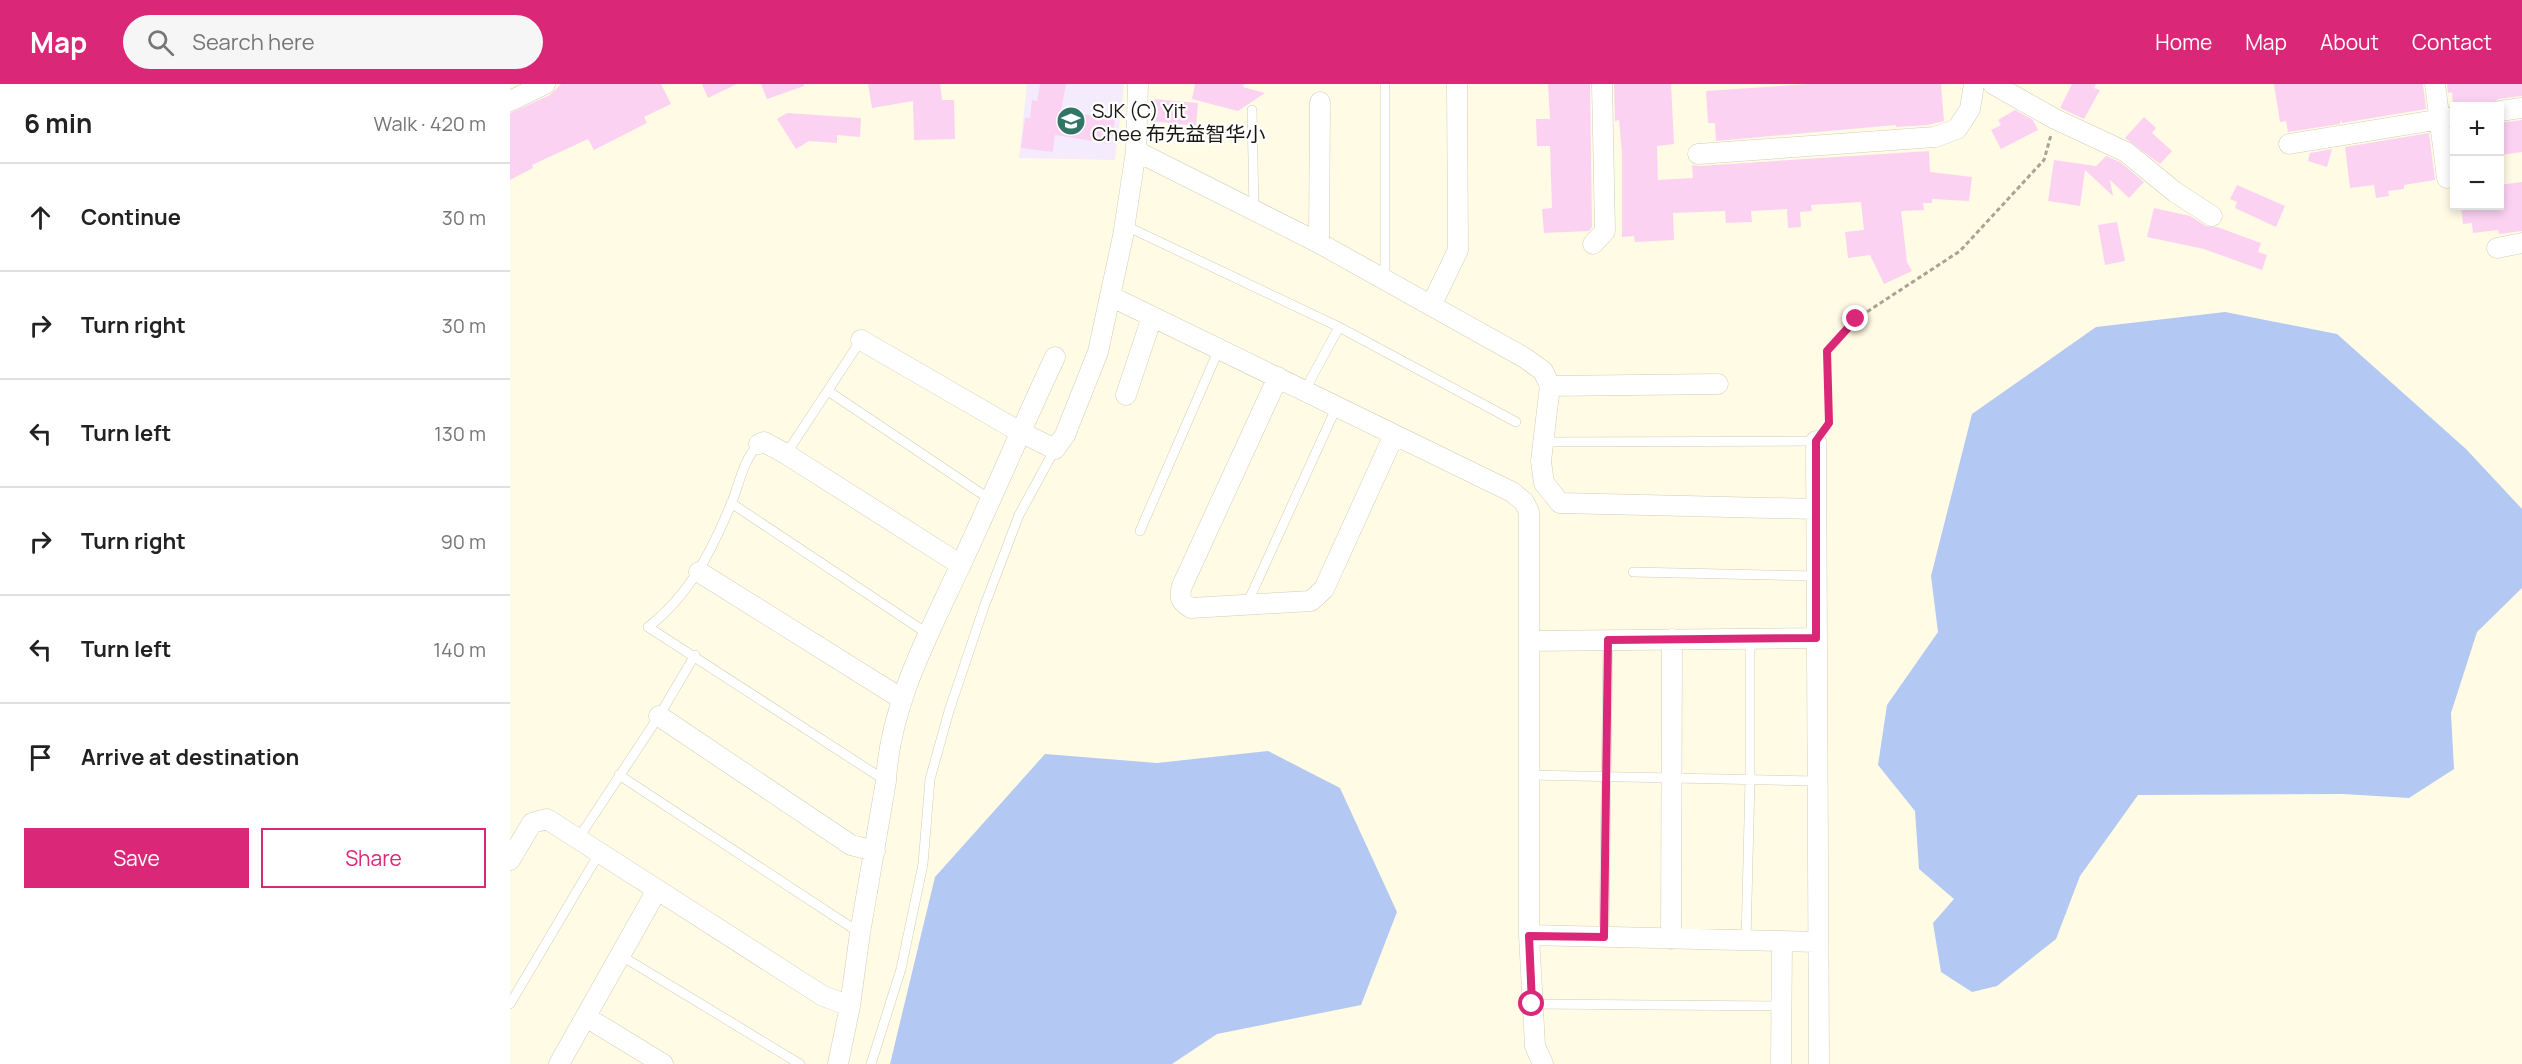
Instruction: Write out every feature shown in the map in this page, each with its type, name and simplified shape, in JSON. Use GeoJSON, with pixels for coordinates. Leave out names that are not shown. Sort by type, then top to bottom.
{"type":"FeatureCollection","features":[{"type":"Feature","properties":{"kind":"street"},"geometry":{"type":"LineString","coordinates":[[510,101],[546,84]]}},
{"type":"Feature","properties":{"kind":"street"},"geometry":{"type":"LineString","coordinates":[[861,340],[1020,432],[1055,449],[1069,426],[1098,352],[1124,225],[1136,151],[1138,84]]}},
{"type":"Feature","properties":{"kind":"street"},"geometry":{"type":"LineString","coordinates":[[1431,306],[1458,250],[1457,84]]}},
{"type":"Feature","properties":{"kind":"street"},"geometry":{"type":"LineString","coordinates":[[1593,244],[1605,231],[1602,84]]}},
{"type":"Feature","properties":{"kind":"street"},"geometry":{"type":"LineString","coordinates":[[1698,154],[1935,137],[1957,129],[1970,109],[1974,84]]}},
{"type":"Feature","properties":{"kind":"street"},"geometry":{"type":"LineString","coordinates":[[1993,84],[2055,119],[2126,152],[2175,192],[2212,216]]}},
{"type":"Feature","properties":{"kind":"street"},"geometry":{"type":"LineString","coordinates":[[2435,84],[2447,118],[2447,178]]}},
{"type":"Feature","properties":{"kind":"street"},"geometry":{"type":"LineString","coordinates":[[1319,243],[1320,102]]}},
{"type":"Feature","properties":{"kind":"street"},"geometry":{"type":"LineString","coordinates":[[2504,110],[2522,108]]}},
{"type":"Feature","properties":{"kind":"street"},"geometry":{"type":"LineString","coordinates":[[2289,144],[2447,118]]}},
{"type":"Feature","properties":{"kind":"street"},"geometry":{"type":"LineString","coordinates":[[1136,151],[1319,243],[1525,358],[1543,371],[1550,386],[1541,461],[1544,483],[1560,503],[1816,509]]}},
{"type":"Feature","properties":{"kind":"street"},"geometry":{"type":"LineString","coordinates":[[2497,248],[2522,243]]}},
{"type":"Feature","properties":{"kind":"street"},"geometry":{"type":"LineString","coordinates":[[1110,296],[1512,492],[1524,502],[1529,512],[1529,936],[1535,1046],[1544,1064]]}},
{"type":"Feature","properties":{"kind":"street"},"geometry":{"type":"LineString","coordinates":[[1126,395],[1152,317]]}},
{"type":"Feature","properties":{"kind":"street"},"geometry":{"type":"LineString","coordinates":[[838,1064],[850,1006],[886,781],[887,762],[902,699],[928,634],[991,500],[1054,357]]}},
{"type":"Feature","properties":{"kind":"street"},"geometry":{"type":"LineString","coordinates":[[1278,377],[1182,586],[1180,596],[1183,603],[1191,608],[1311,600],[1318,597],[1324,590],[1394,435]]}},
{"type":"Feature","properties":{"kind":"street"},"geometry":{"type":"LineString","coordinates":[[1550,386],[1718,384]]}},
{"type":"Feature","properties":{"kind":"street"},"geometry":{"type":"LineString","coordinates":[[1816,441],[1819,1064]]}},
{"type":"Feature","properties":{"kind":"street"},"geometry":{"type":"LineString","coordinates":[[759,444],[768,443],[961,565]]}},
{"type":"Feature","properties":{"kind":"street"},"geometry":{"type":"LineString","coordinates":[[699,572],[902,699]]}},
{"type":"Feature","properties":{"kind":"street"},"geometry":{"type":"LineString","coordinates":[[1529,641],[1816,638]]}},
{"type":"Feature","properties":{"kind":"street"},"geometry":{"type":"LineString","coordinates":[[1671,939],[1672,639]]}},
{"type":"Feature","properties":{"kind":"street"},"geometry":{"type":"LineString","coordinates":[[658,716],[851,845],[875,850]]}},
{"type":"Feature","properties":{"kind":"street"},"geometry":{"type":"LineString","coordinates":[[510,860],[531,823],[547,819],[823,996],[850,1006]]}},
{"type":"Feature","properties":{"kind":"street"},"geometry":{"type":"LineString","coordinates":[[559,1064],[657,890]]}},
{"type":"Feature","properties":{"kind":"street"},"geometry":{"type":"LineString","coordinates":[[1529,936],[1818,942]]}},
{"type":"Feature","properties":{"kind":"street"},"geometry":{"type":"LineString","coordinates":[[1781,1064],[1782,941]]}},
{"type":"Feature","properties":{"kind":"street"},"geometry":{"type":"LineString","coordinates":[[586,1017],[663,1064]]}},
{"type":"Feature","properties":{"kind":"lane"},"geometry":{"type":"LineString","coordinates":[[1384,84],[1385,280]]}},
{"type":"Feature","properties":{"kind":"lane"},"geometry":{"type":"LineString","coordinates":[[1252,110],[1254,211]]}},
{"type":"Feature","properties":{"kind":"lane"},"geometry":{"type":"LineString","coordinates":[[1124,225],[1339,327],[1516,422]]}},
{"type":"Feature","properties":{"kind":"lane"},"geometry":{"type":"LineString","coordinates":[[1305,390],[1339,327]]}},
{"type":"Feature","properties":{"kind":"lane"},"geometry":{"type":"LineString","coordinates":[[786,454],[861,340]]}},
{"type":"Feature","properties":{"kind":"lane"},"geometry":{"type":"LineString","coordinates":[[1140,531],[1219,349]]}},
{"type":"Feature","properties":{"kind":"lane"},"geometry":{"type":"LineString","coordinates":[[828,391],[991,500]]}},
{"type":"Feature","properties":{"kind":"lane"},"geometry":{"type":"LineString","coordinates":[[1247,604],[1337,406]]}},
{"type":"Feature","properties":{"kind":"lane"},"geometry":{"type":"LineString","coordinates":[[1544,442],[1816,441]]}},
{"type":"Feature","properties":{"kind":"lane"},"geometry":{"type":"LineString","coordinates":[[759,444],[751,454],[699,572],[659,619],[648,627],[695,655],[886,781]]}},
{"type":"Feature","properties":{"kind":"lane"},"geometry":{"type":"LineString","coordinates":[[871,1064],[900,969],[923,864],[930,779],[949,711],[1018,514],[1055,449]]}},
{"type":"Feature","properties":{"kind":"lane"},"geometry":{"type":"LineString","coordinates":[[731,503],[928,634]]}},
{"type":"Feature","properties":{"kind":"lane"},"geometry":{"type":"LineString","coordinates":[[1633,572],[1816,576]]}},
{"type":"Feature","properties":{"kind":"lane"},"geometry":{"type":"LineString","coordinates":[[1746,941],[1750,780],[1750,639]]}},
{"type":"Feature","properties":{"kind":"lane"},"geometry":{"type":"LineString","coordinates":[[1604,937],[1608,640]]}},
{"type":"Feature","properties":{"kind":"lane"},"geometry":{"type":"LineString","coordinates":[[578,839],[695,655]]}},
{"type":"Feature","properties":{"kind":"lane"},"geometry":{"type":"LineString","coordinates":[[1529,774],[1817,781]]}},
{"type":"Feature","properties":{"kind":"lane"},"geometry":{"type":"LineString","coordinates":[[619,775],[860,933]]}},
{"type":"Feature","properties":{"kind":"lane"},"geometry":{"type":"LineString","coordinates":[[510,1004],[600,852]]}},
{"type":"Feature","properties":{"kind":"lane"},"geometry":{"type":"LineString","coordinates":[[620,955],[800,1064]]}},
{"type":"Feature","properties":{"kind":"lane"},"geometry":{"type":"LineString","coordinates":[[1532,1004],[1781,1006]]}},
{"type":"Feature","properties":{"kind":"path"},"geometry":{"type":"LineString","coordinates":[[1816,441],[1829,423],[1827,351],[1856,319],[1960,251],[2044,160],[2055,119]]}},
{"type":"Feature","properties":{"kind":"shaded area","name":"SJK (C) Yit Chee 布先益智华小"},"geometry":{"type":"Polygon","coordinates":[[[1027,84],[1124,84],[1115,160],[1019,158],[1027,84]]]}},
{"type":"Feature","properties":{"kind":"water"},"geometry":{"type":"Polygon","coordinates":[[[2225,312],[2337,334],[2466,449],[2522,509],[2522,588],[2477,632],[2451,713],[2454,769],[2409,798],[2343,794],[2138,795],[2080,876],[2056,939],[1997,986],[1972,992],[1941,972],[1933,923],[1954,899],[1919,869],[1915,811],[1878,765],[1887,705],[1938,632],[1931,576],[1972,414],[2096,327],[2225,312]]]}},
{"type":"Feature","properties":{"kind":"water"},"geometry":{"type":"Polygon","coordinates":[[[1268,751],[1340,788],[1397,912],[1361,1005],[1217,1034],[1172,1064],[890,1064],[935,877],[1045,754],[1157,763],[1268,751]]]}},
{"type":"Feature","properties":{"kind":"building"},"geometry":{"type":"Polygon","coordinates":[[[561,84],[661,84],[671,104],[644,117],[647,123],[594,150],[588,139],[532,165],[533,168],[510,180],[510,113],[550,95],[561,84]]]}},
{"type":"Feature","properties":{"kind":"building"},"geometry":{"type":"Polygon","coordinates":[[[702,84],[737,84],[708,98],[702,84]]]}},
{"type":"Feature","properties":{"kind":"building"},"geometry":{"type":"Polygon","coordinates":[[[761,84],[804,84],[804,86],[767,99],[761,84]]]}},
{"type":"Feature","properties":{"kind":"building"},"geometry":{"type":"Polygon","coordinates":[[[868,84],[940,84],[942,100],[954,100],[955,139],[914,140],[913,101],[872,108],[868,84]]]}},
{"type":"Feature","properties":{"kind":"building"},"geometry":{"type":"Polygon","coordinates":[[[1040,84],[1066,84],[1061,111],[1115,119],[1111,144],[1055,135],[1053,152],[1021,148],[1025,118],[1030,118],[1032,100],[1037,101],[1040,84]]]}},
{"type":"Feature","properties":{"kind":"building"},"geometry":{"type":"Polygon","coordinates":[[[1195,84],[1244,84],[1243,87],[1265,93],[1238,111],[1192,99],[1195,84]]]}},
{"type":"Feature","properties":{"kind":"building"},"geometry":{"type":"Polygon","coordinates":[[[1548,84],[1590,84],[1592,227],[1589,231],[1544,233],[1542,209],[1552,208],[1550,146],[1537,146],[1536,119],[1550,119],[1548,84]]]}},
{"type":"Feature","properties":{"kind":"building"},"geometry":{"type":"Polygon","coordinates":[[[1614,84],[1671,84],[1674,144],[1657,146],[1658,180],[1693,178],[1692,165],[1929,151],[1930,172],[1972,177],[1969,201],[1932,199],[1932,203],[1923,203],[1924,210],[1901,211],[1907,262],[1912,271],[1884,284],[1870,255],[1848,258],[1845,232],[1864,230],[1861,202],[1811,205],[1812,211],[1800,212],[1801,227],[1788,228],[1787,209],[1751,211],[1752,222],[1726,223],[1725,211],[1673,213],[1674,240],[1635,242],[1634,236],[1622,237],[1622,154],[1619,120],[1615,121],[1614,84]]]}},
{"type":"Feature","properties":{"kind":"building"},"geometry":{"type":"Polygon","coordinates":[[[1809,84],[1941,84],[1944,121],[1928,125],[1896,127],[1896,125],[1716,141],[1715,123],[1708,123],[1706,91],[1809,84]]]}},
{"type":"Feature","properties":{"kind":"building"},"geometry":{"type":"Polygon","coordinates":[[[2072,84],[2096,84],[2094,88],[2100,90],[2084,119],[2060,108],[2072,84]]]}},
{"type":"Feature","properties":{"kind":"building"},"geometry":{"type":"Polygon","coordinates":[[[2274,84],[2423,84],[2426,109],[2342,123],[2341,119],[2340,124],[2288,132],[2286,121],[2280,122],[2274,84]]]}},
{"type":"Feature","properties":{"kind":"building"},"geometry":{"type":"Polygon","coordinates":[[[2447,84],[2522,84],[2522,96],[2498,99],[2494,102],[2453,102],[2452,92],[2448,93],[2447,84]]]}},
{"type":"Feature","properties":{"kind":"building"},"geometry":{"type":"Polygon","coordinates":[[[1152,99],[1198,103],[1196,126],[1150,121],[1152,99]]]}},
{"type":"Feature","properties":{"kind":"building"},"geometry":{"type":"Polygon","coordinates":[[[2015,110],[2033,120],[2038,130],[2001,149],[1991,130],[2001,125],[1998,120],[2015,110]]]}},
{"type":"Feature","properties":{"kind":"building"},"geometry":{"type":"Polygon","coordinates":[[[787,113],[861,118],[860,137],[837,135],[837,143],[809,141],[796,149],[777,119],[787,113]]]}},
{"type":"Feature","properties":{"kind":"building"},"geometry":{"type":"Polygon","coordinates":[[[2144,117],[2156,128],[2152,133],[2172,151],[2160,164],[2125,138],[2144,117]]]}},
{"type":"Feature","properties":{"kind":"building"},"geometry":{"type":"Polygon","coordinates":[[[2522,120],[2522,152],[2504,154],[2504,122],[2522,120]]]}},
{"type":"Feature","properties":{"kind":"building"},"geometry":{"type":"Polygon","coordinates":[[[2429,133],[2435,180],[2404,185],[2404,189],[2388,191],[2389,196],[2376,198],[2374,185],[2350,188],[2345,147],[2429,133]]]}},
{"type":"Feature","properties":{"kind":"building"},"geometry":{"type":"Polygon","coordinates":[[[2332,149],[2327,167],[2308,161],[2310,153],[2332,149]]]}},
{"type":"Feature","properties":{"kind":"building"},"geometry":{"type":"Polygon","coordinates":[[[2106,156],[2120,162],[2144,182],[2129,198],[2110,180],[2113,196],[2085,170],[2080,206],[2048,201],[2054,160],[2096,166],[2106,156]]]}},
{"type":"Feature","properties":{"kind":"building"},"geometry":{"type":"Polygon","coordinates":[[[2522,182],[2522,231],[2499,234],[2498,230],[2473,233],[2472,223],[2463,224],[2461,210],[2504,210],[2504,184],[2522,182]]]}},
{"type":"Feature","properties":{"kind":"building"},"geometry":{"type":"Polygon","coordinates":[[[2237,185],[2285,206],[2276,227],[2235,208],[2237,202],[2230,199],[2237,185]]]}},
{"type":"Feature","properties":{"kind":"building"},"geometry":{"type":"Polygon","coordinates":[[[2154,208],[2190,216],[2206,226],[2217,227],[2261,243],[2258,252],[2267,255],[2262,270],[2204,249],[2147,237],[2154,208]]]}},
{"type":"Feature","properties":{"kind":"building"},"geometry":{"type":"Polygon","coordinates":[[[2117,222],[2125,261],[2105,265],[2098,225],[2117,222]]]}},
{"type":"Feature","properties":{"kind":"place","name":"SJK (C) Yit Chee 布先益智华小"},"geometry":{"type":"Point","coordinates":[1071,121]}},
{"type":"Feature","properties":{"kind":"route"},"geometry":{"type":"LineString","coordinates":[[1532,1004],[1529,936],[1604,937],[1608,640],[1816,638],[1816,441],[1829,423],[1827,351],[1856,319]]}}]}
